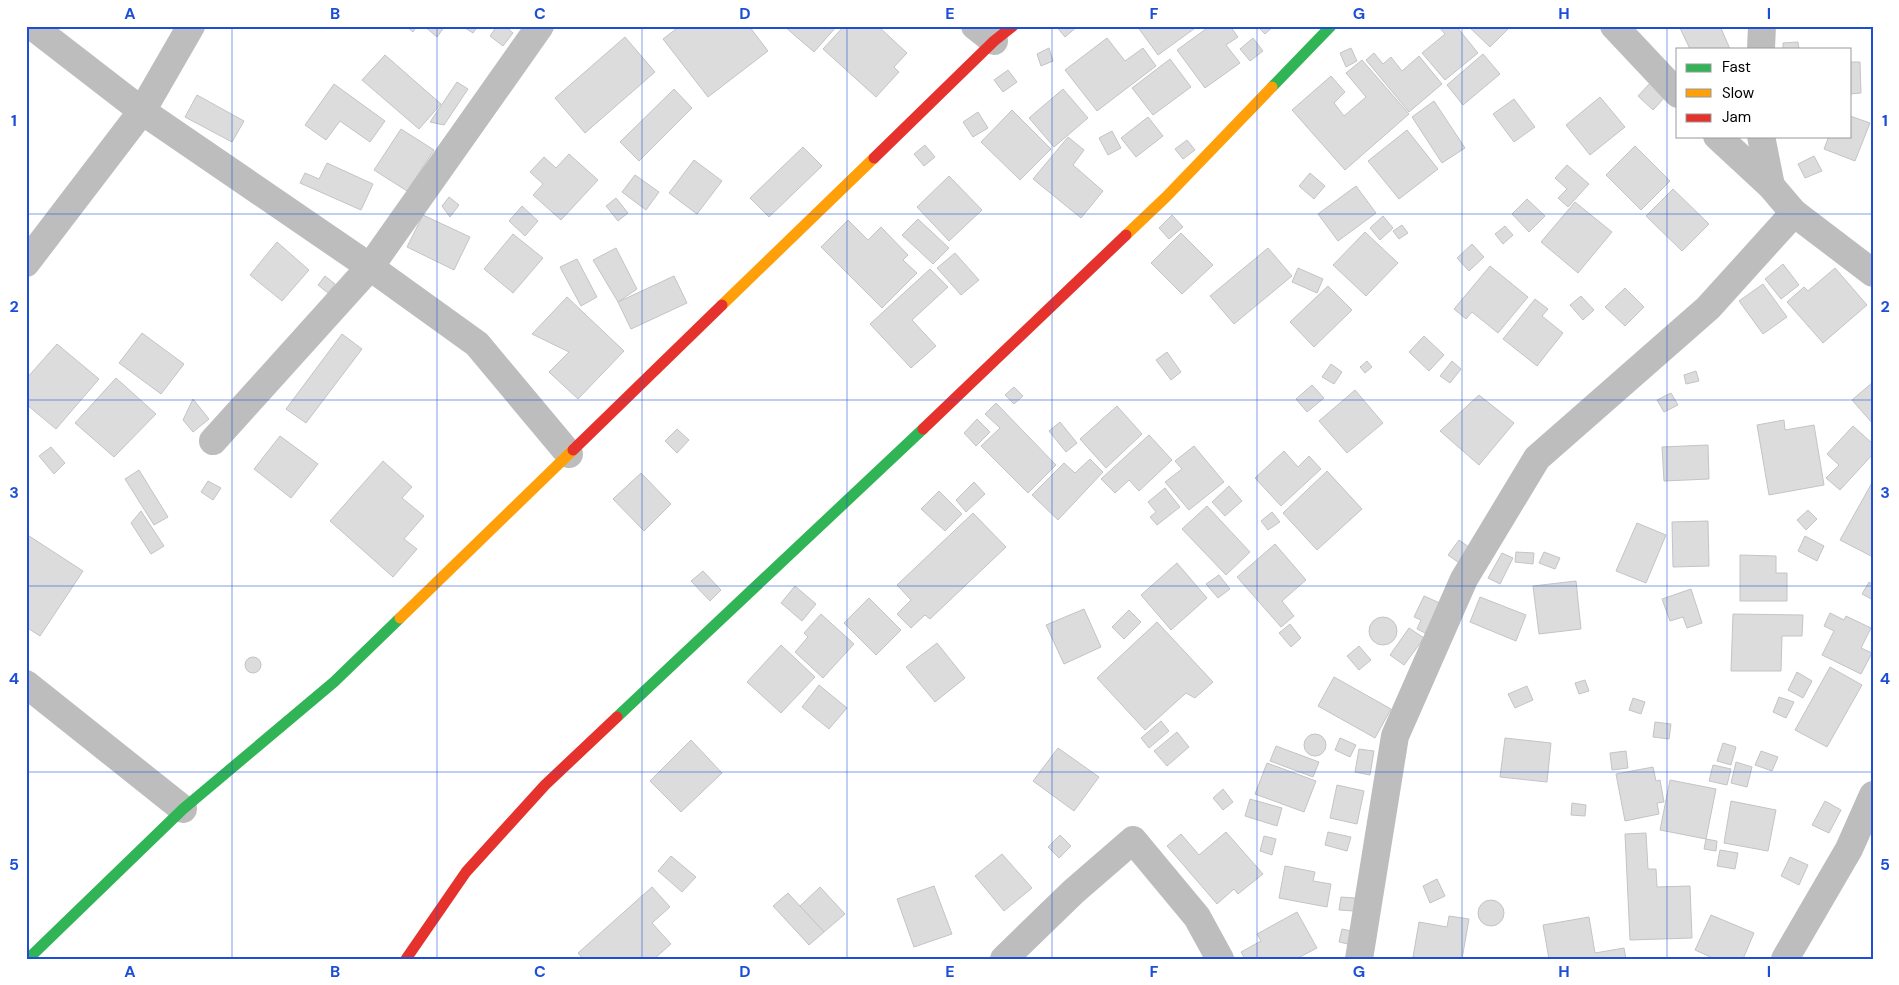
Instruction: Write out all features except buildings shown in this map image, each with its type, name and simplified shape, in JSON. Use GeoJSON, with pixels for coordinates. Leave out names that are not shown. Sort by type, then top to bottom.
{"type":"FeatureCollection","features":[{"type":"Feature","properties":{"kind":"street"},"geometry":{"type":"LineString","coordinates":[[32,26],[142,111],[370,267],[477,344],[569,454]]}},
{"type":"Feature","properties":{"kind":"street"},"geometry":{"type":"LineString","coordinates":[[26,263],[142,111],[191,26]]}},
{"type":"Feature","properties":{"kind":"street"},"geometry":{"type":"LineString","coordinates":[[214,441],[370,267],[540,26]]}},
{"type":"Feature","properties":{"kind":"street"},"geometry":{"type":"LineString","coordinates":[[406,959],[466,872],[545,785],[988,368],[1166,197],[1331,26]]}},
{"type":"Feature","properties":{"kind":"street"},"geometry":{"type":"LineString","coordinates":[[1614,26],[1676,92]]}},
{"type":"Feature","properties":{"kind":"street"},"geometry":{"type":"LineString","coordinates":[[1761,48],[1762,26]]}},
{"type":"Feature","properties":{"kind":"street"},"geometry":{"type":"LineString","coordinates":[[28,959],[183,809],[334,682],[569,454],[994,31]]}},
{"type":"Feature","properties":{"kind":"street"},"geometry":{"type":"LineString","coordinates":[[1719,138],[1772,186],[1794,212],[1873,273]]}},
{"type":"Feature","properties":{"kind":"street"},"geometry":{"type":"LineString","coordinates":[[1761,138],[1772,186]]}},
{"type":"Feature","properties":{"kind":"street"},"geometry":{"type":"LineString","coordinates":[[1359,959],[1395,736],[1464,579],[1538,458],[1708,308],[1794,212]]}},
{"type":"Feature","properties":{"kind":"street"},"geometry":{"type":"LineString","coordinates":[[26,684],[183,809]]}},
{"type":"Feature","properties":{"kind":"street"},"geometry":{"type":"LineString","coordinates":[[1785,959],[1849,849],[1873,795]]}},
{"type":"Feature","properties":{"kind":"street"},"geometry":{"type":"LineString","coordinates":[[1004,959],[1073,892],[1133,840],[1197,917],[1220,959]]}},
{"type":"Feature","properties":{"kind":"traffic: fast"},"geometry":{"type":"LineString","coordinates":[[1272,87],[1331,26]]}},
{"type":"Feature","properties":{"kind":"traffic: fast"},"geometry":{"type":"LineString","coordinates":[[617,717],[923,429]]}},
{"type":"Feature","properties":{"kind":"traffic: fast"},"geometry":{"type":"LineString","coordinates":[[28,959],[183,809],[334,682],[400,618]]}},
{"type":"Feature","properties":{"kind":"traffic: slow"},"geometry":{"type":"LineString","coordinates":[[1126,235],[1166,197],[1272,87]]}},
{"type":"Feature","properties":{"kind":"traffic: slow"},"geometry":{"type":"LineString","coordinates":[[722,305],[874,158]]}},
{"type":"Feature","properties":{"kind":"traffic: slow"},"geometry":{"type":"LineString","coordinates":[[400,618],[573,450]]}},
{"type":"Feature","properties":{"kind":"traffic: jam"},"geometry":{"type":"LineString","coordinates":[[874,158],[994,41],[1013,26]]}},
{"type":"Feature","properties":{"kind":"traffic: jam"},"geometry":{"type":"LineString","coordinates":[[923,429],[1126,235]]}},
{"type":"Feature","properties":{"kind":"traffic: jam"},"geometry":{"type":"LineString","coordinates":[[573,450],[722,305]]}},
{"type":"Feature","properties":{"kind":"traffic: jam"},"geometry":{"type":"LineString","coordinates":[[406,959],[466,872],[545,785],[617,717]]}}]}
